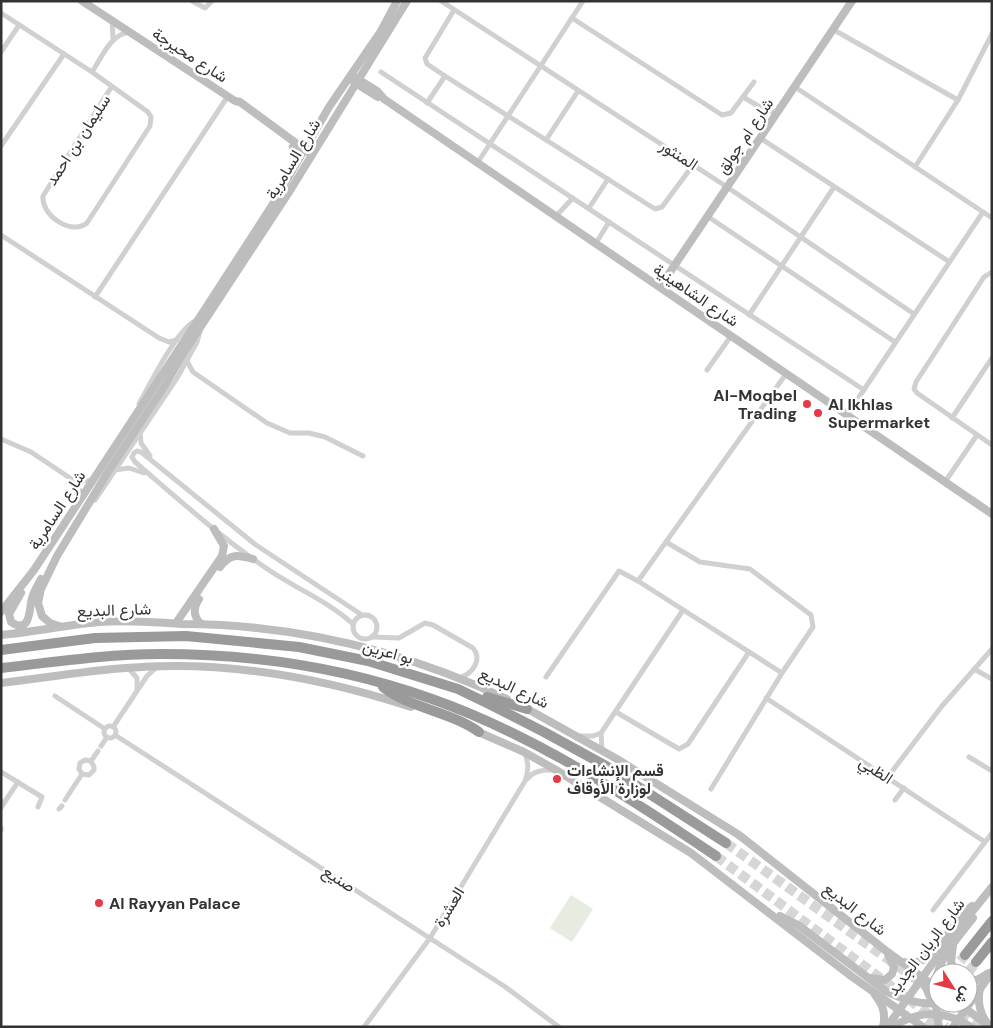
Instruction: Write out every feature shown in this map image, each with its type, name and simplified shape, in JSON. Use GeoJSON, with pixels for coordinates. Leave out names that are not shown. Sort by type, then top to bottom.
{"type":"FeatureCollection","features":[{"type":"Feature","properties":{"kind":"highway","name":"بو اعرين"},"geometry":{"type":"LineString","coordinates":[[1,650],[75,640],[119,636],[166,635],[299,647],[346,656],[410,673],[458,689],[544,732],[589,757],[726,843]]}},
{"type":"Feature","properties":{"kind":"highway","name":"بو اعرين"},"geometry":{"type":"LineString","coordinates":[[1,668],[118,655],[216,656],[291,664],[376,682],[433,699],[545,749],[599,780],[716,856]]}},
{"type":"Feature","properties":{"kind":"highway"},"geometry":{"type":"LineString","coordinates":[[376,682],[396,695],[464,723],[479,732]]}},
{"type":"Feature","properties":{"kind":"highway"},"geometry":{"type":"LineString","coordinates":[[458,689],[527,708]]}},
{"type":"Feature","properties":{"kind":"highway"},"geometry":{"type":"LineString","coordinates":[[965,955],[992,921]]}},
{"type":"Feature","properties":{"kind":"highway"},"geometry":{"type":"LineString","coordinates":[[976,962],[992,942]]}},
{"type":"Feature","properties":{"kind":"street","name":"شارع محيرجة"},"geometry":{"type":"LineString","coordinates":[[82,1],[95,5],[129,32],[228,96],[307,154]]}},
{"type":"Feature","properties":{"kind":"street"},"geometry":{"type":"LineString","coordinates":[[192,1],[205,8],[212,1]]}},
{"type":"Feature","properties":{"kind":"street","name":"شارع السامرية"},"geometry":{"type":"LineString","coordinates":[[64,627],[45,620],[38,608],[39,596],[57,556],[200,328],[295,167],[307,154],[321,120],[384,26],[397,1]]}},
{"type":"Feature","properties":{"kind":"street","name":"شارع السامرية"},"geometry":{"type":"LineString","coordinates":[[1,612],[34,570],[198,320],[235,268],[307,154],[358,81],[406,1]]}},
{"type":"Feature","properties":{"kind":"street","name":"المنثور"},"geometry":{"type":"LineString","coordinates":[[441,1],[727,187],[914,314]]}},
{"type":"Feature","properties":{"kind":"street"},"geometry":{"type":"LineString","coordinates":[[478,162],[583,1]]}},
{"type":"Feature","properties":{"kind":"street","name":"شارع ام جولق"},"geometry":{"type":"LineString","coordinates":[[660,287],[852,1]]}},
{"type":"Feature","properties":{"kind":"street"},"geometry":{"type":"LineString","coordinates":[[454,10],[424,61],[445,76],[651,207],[659,209],[665,204],[693,165]]}},
{"type":"Feature","properties":{"kind":"street","name":"سليمان بن احمد"},"geometry":{"type":"LineString","coordinates":[[1,13],[92,72],[112,86],[148,112],[151,117],[151,121],[87,223],[79,227],[70,227],[46,211],[43,206],[43,196],[112,86]]}},
{"type":"Feature","properties":{"kind":"street"},"geometry":{"type":"LineString","coordinates":[[572,18],[720,114],[731,113],[754,82]]}},
{"type":"Feature","properties":{"kind":"street"},"geometry":{"type":"LineString","coordinates":[[92,72],[113,39],[112,20]]}},
{"type":"Feature","properties":{"kind":"street"},"geometry":{"type":"LineString","coordinates":[[1,52],[19,25]]}},
{"type":"Feature","properties":{"kind":"street"},"geometry":{"type":"LineString","coordinates":[[834,30],[958,100]]}},
{"type":"Feature","properties":{"kind":"street","name":"شارع محيرجة"},"geometry":{"type":"LineString","coordinates":[[113,39],[120,34],[129,32]]}},
{"type":"Feature","properties":{"kind":"street"},"geometry":{"type":"LineString","coordinates":[[915,167],[958,100],[992,34]]}},
{"type":"Feature","properties":{"kind":"street"},"geometry":{"type":"LineString","coordinates":[[1,146],[64,54]]}},
{"type":"Feature","properties":{"kind":"street"},"geometry":{"type":"LineString","coordinates":[[368,64],[369,76],[377,91]]}},
{"type":"Feature","properties":{"kind":"street","name":"شارع الشاهينية"},"geometry":{"type":"LineString","coordinates":[[381,72],[864,390]]}},
{"type":"Feature","properties":{"kind":"street","name":"شارع الشاهينية"},"geometry":{"type":"LineString","coordinates":[[351,75],[368,92],[384,98]]}},
{"type":"Feature","properties":{"kind":"street"},"geometry":{"type":"LineString","coordinates":[[427,102],[445,76]]}},
{"type":"Feature","properties":{"kind":"street","name":"شارع الشاهينية"},"geometry":{"type":"LineString","coordinates":[[358,81],[377,91],[384,98],[992,514]]}},
{"type":"Feature","properties":{"kind":"street"},"geometry":{"type":"LineString","coordinates":[[795,87],[992,218]]}},
{"type":"Feature","properties":{"kind":"street"},"geometry":{"type":"LineString","coordinates":[[546,140],[578,91]]}},
{"type":"Feature","properties":{"kind":"street"},"geometry":{"type":"LineString","coordinates":[[346,98],[356,92],[368,92]]}},
{"type":"Feature","properties":{"kind":"street"},"geometry":{"type":"LineString","coordinates":[[95,297],[228,96]]}},
{"type":"Feature","properties":{"kind":"street"},"geometry":{"type":"LineString","coordinates":[[743,97],[775,117]]}},
{"type":"Feature","properties":{"kind":"street"},"geometry":{"type":"LineString","coordinates":[[295,167],[296,159],[293,144],[308,137],[321,120]]}},
{"type":"Feature","properties":{"kind":"street"},"geometry":{"type":"LineString","coordinates":[[760,138],[948,261]]}},
{"type":"Feature","properties":{"kind":"street"},"geometry":{"type":"LineString","coordinates":[[588,208],[608,179]]}},
{"type":"Feature","properties":{"kind":"street"},"geometry":{"type":"LineString","coordinates":[[749,315],[834,187]]}},
{"type":"Feature","properties":{"kind":"street"},"geometry":{"type":"LineString","coordinates":[[556,216],[574,198]]}},
{"type":"Feature","properties":{"kind":"street"},"geometry":{"type":"LineString","coordinates":[[847,415],[948,261],[983,212]]}},
{"type":"Feature","properties":{"kind":"street"},"geometry":{"type":"LineString","coordinates":[[707,216],[896,342]]}},
{"type":"Feature","properties":{"kind":"street"},"geometry":{"type":"LineString","coordinates":[[596,243],[609,222]]}},
{"type":"Feature","properties":{"kind":"street"},"geometry":{"type":"LineString","coordinates":[[1,235],[159,338],[167,342],[177,340]]}},
{"type":"Feature","properties":{"kind":"street"},"geometry":{"type":"LineString","coordinates":[[992,272],[984,276],[916,382],[914,389],[917,394],[992,445]]}},
{"type":"Feature","properties":{"kind":"street","name":"شارع السامرية"},"geometry":{"type":"LineString","coordinates":[[132,421],[144,395],[177,340],[187,327],[198,320]]}},
{"type":"Feature","properties":{"kind":"street","name":"شارع السامرية"},"geometry":{"type":"LineString","coordinates":[[68,538],[77,529],[180,373],[199,337],[200,328]]}},
{"type":"Feature","properties":{"kind":"street"},"geometry":{"type":"LineString","coordinates":[[707,370],[731,336]]}},
{"type":"Feature","properties":{"kind":"street"},"geometry":{"type":"LineString","coordinates":[[159,338],[166,348],[168,355]]}},
{"type":"Feature","properties":{"kind":"street"},"geometry":{"type":"LineString","coordinates":[[952,418],[992,358]]}},
{"type":"Feature","properties":{"kind":"street"},"geometry":{"type":"LineString","coordinates":[[187,361],[193,372],[267,423],[290,433],[309,433],[325,437],[363,456]]}},
{"type":"Feature","properties":{"kind":"street"},"geometry":{"type":"LineString","coordinates":[[180,373],[193,372]]}},
{"type":"Feature","properties":{"kind":"street"},"geometry":{"type":"LineString","coordinates":[[638,581],[786,374]]}},
{"type":"Feature","properties":{"kind":"street"},"geometry":{"type":"LineString","coordinates":[[140,431],[140,440],[144,449],[159,465]]}},
{"type":"Feature","properties":{"kind":"street"},"geometry":{"type":"LineString","coordinates":[[945,482],[977,435]]}},
{"type":"Feature","properties":{"kind":"street"},"geometry":{"type":"LineString","coordinates":[[1,438],[31,452],[76,482],[82,496]]}},
{"type":"Feature","properties":{"kind":"street"},"geometry":{"type":"LineString","coordinates":[[353,624],[341,614],[253,559],[157,481],[134,460],[132,454],[139,451],[159,465],[256,545],[362,615],[373,618],[378,628],[390,638]]}},
{"type":"Feature","properties":{"kind":"street"},"geometry":{"type":"LineString","coordinates":[[115,470],[133,468],[157,481]]}},
{"type":"Feature","properties":{"kind":"street"},"geometry":{"type":"LineString","coordinates":[[76,482],[93,480]]}},
{"type":"Feature","properties":{"kind":"street"},"geometry":{"type":"LineString","coordinates":[[176,623],[222,556],[224,546],[214,529]]}},
{"type":"Feature","properties":{"kind":"street"},"geometry":{"type":"LineString","coordinates":[[666,542],[700,562],[750,569],[811,615],[813,627],[766,698],[712,789]]}},
{"type":"Feature","properties":{"kind":"street"},"geometry":{"type":"LineString","coordinates":[[201,624],[196,619],[194,607],[222,564],[228,558],[235,555],[253,559]]}},
{"type":"Feature","properties":{"kind":"street"},"geometry":{"type":"LineString","coordinates":[[34,570],[29,582],[9,613],[10,621],[16,625],[23,624],[28,620],[34,592],[57,556]]}},
{"type":"Feature","properties":{"kind":"street"},"geometry":{"type":"LineString","coordinates":[[546,677],[619,571],[638,581],[782,673]]}},
{"type":"Feature","properties":{"kind":"street"},"geometry":{"type":"LineString","coordinates":[[602,750],[602,733],[683,610]]}},
{"type":"Feature","properties":{"kind":"street"},"geometry":{"type":"LineString","coordinates":[[362,615],[353,624],[354,634],[358,638],[368,640],[373,637],[378,628]]}},
{"type":"Feature","properties":{"kind":"street","name":"شارع البديع"},"geometry":{"type":"LineString","coordinates":[[1,635],[98,622],[126,621],[258,628],[315,636],[360,646],[409,660],[458,678],[527,708],[576,735],[739,835],[928,982]]}},
{"type":"Feature","properties":{"kind":"street"},"geometry":{"type":"LineString","coordinates":[[373,637],[399,638],[421,624],[433,625],[473,648],[476,652],[477,659],[472,672],[478,686]]}},
{"type":"Feature","properties":{"kind":"street"},"geometry":{"type":"LineString","coordinates":[[887,778],[942,706],[992,649]]}},
{"type":"Feature","properties":{"kind":"street"},"geometry":{"type":"LineString","coordinates":[[616,712],[679,749],[682,748],[688,744],[749,652]]}},
{"type":"Feature","properties":{"kind":"street"},"geometry":{"type":"LineString","coordinates":[[113,727],[148,674],[157,667]]}},
{"type":"Feature","properties":{"kind":"street"},"geometry":{"type":"LineString","coordinates":[[127,668],[134,672],[138,678],[137,692]]}},
{"type":"Feature","properties":{"kind":"street"},"geometry":{"type":"LineString","coordinates":[[1,683],[127,668],[229,668],[272,672],[369,693],[479,732],[524,752],[556,770],[691,853],[923,1027]]}},
{"type":"Feature","properties":{"kind":"street"},"geometry":{"type":"LineString","coordinates":[[974,669],[992,679]]}},
{"type":"Feature","properties":{"kind":"street"},"geometry":{"type":"LineString","coordinates":[[458,678],[472,672]]}},
{"type":"Feature","properties":{"kind":"street"},"geometry":{"type":"LineString","coordinates":[[56,696],[105,729]]}},
{"type":"Feature","properties":{"kind":"street","name":"الظبي"},"geometry":{"type":"LineString","coordinates":[[766,698],[985,842]]}},
{"type":"Feature","properties":{"kind":"street"},"geometry":{"type":"LineString","coordinates":[[105,729],[109,726],[113,727]]}},
{"type":"Feature","properties":{"kind":"street"},"geometry":{"type":"LineString","coordinates":[[107,737],[111,738],[115,735],[116,731],[113,727]]}},
{"type":"Feature","properties":{"kind":"street"},"geometry":{"type":"LineString","coordinates":[[105,729],[104,733],[107,737]]}},
{"type":"Feature","properties":{"kind":"street"},"geometry":{"type":"LineString","coordinates":[[576,735],[585,737],[602,733]]}},
{"type":"Feature","properties":{"kind":"street","name":"صنيع"},"geometry":{"type":"LineString","coordinates":[[115,735],[504,986],[559,1027]]}},
{"type":"Feature","properties":{"kind":"street"},"geometry":{"type":"LineString","coordinates":[[91,761],[107,737]]}},
{"type":"Feature","properties":{"kind":"street","name":"العشرة"},"geometry":{"type":"LineString","coordinates":[[364,1027],[430,938],[524,782],[528,773],[528,763],[524,752]]}},
{"type":"Feature","properties":{"kind":"street"},"geometry":{"type":"LineString","coordinates":[[969,757],[992,771]]}},
{"type":"Feature","properties":{"kind":"street"},"geometry":{"type":"LineString","coordinates":[[82,774],[79,769],[80,763],[85,760],[91,761]]}},
{"type":"Feature","properties":{"kind":"street"},"geometry":{"type":"LineString","coordinates":[[82,774],[92,773],[94,767],[91,761]]}},
{"type":"Feature","properties":{"kind":"street","name":"العشرة"},"geometry":{"type":"LineString","coordinates":[[524,782],[532,774],[541,770],[556,770]]}},
{"type":"Feature","properties":{"kind":"street"},"geometry":{"type":"LineString","coordinates":[[1,772],[42,797],[38,807]]}},
{"type":"Feature","properties":{"kind":"street"},"geometry":{"type":"LineString","coordinates":[[65,800],[82,774]]}},
{"type":"Feature","properties":{"kind":"street"},"geometry":{"type":"LineString","coordinates":[[2,804],[18,782]]}},
{"type":"Feature","properties":{"kind":"street"},"geometry":{"type":"LineString","coordinates":[[895,800],[904,788]]}},
{"type":"Feature","properties":{"kind":"street"},"geometry":{"type":"LineString","coordinates":[[933,910],[992,833]]}},
{"type":"Feature","properties":{"kind":"street","name":"شارع الريان الجديد"},"geometry":{"type":"LineString","coordinates":[[885,1027],[921,977],[992,887]]}},
{"type":"Feature","properties":{"kind":"street"},"geometry":{"type":"LineString","coordinates":[[940,963],[953,943],[992,894]]}},
{"type":"Feature","properties":{"kind":"street"},"geometry":{"type":"LineString","coordinates":[[902,962],[917,962],[928,956],[963,913],[980,901]]}},
{"type":"Feature","properties":{"kind":"street"},"geometry":{"type":"LineString","coordinates":[[773,914],[798,925],[888,992],[904,1000],[928,1003]]}},
{"type":"Feature","properties":{"kind":"street"},"geometry":{"type":"LineString","coordinates":[[952,963],[953,943]]}},
{"type":"Feature","properties":{"kind":"street"},"geometry":{"type":"LineString","coordinates":[[868,978],[885,980],[892,974],[893,963],[885,950]]}},
{"type":"Feature","properties":{"kind":"street"},"geometry":{"type":"LineString","coordinates":[[978,979],[992,972]]}},
{"type":"Feature","properties":{"kind":"street"},"geometry":{"type":"LineString","coordinates":[[978,990],[992,972]]}},
{"type":"Feature","properties":{"kind":"street"},"geometry":{"type":"LineString","coordinates":[[921,977],[928,990]]}},
{"type":"Feature","properties":{"kind":"street"},"geometry":{"type":"LineString","coordinates":[[981,986],[979,1005],[984,1019],[990,1026]]}},
{"type":"Feature","properties":{"kind":"street"},"geometry":{"type":"LineString","coordinates":[[871,989],[884,1009],[885,1027]]}},
{"type":"Feature","properties":{"kind":"street"},"geometry":{"type":"LineString","coordinates":[[934,1027],[935,1013]]}},
{"type":"Feature","properties":{"kind":"street"},"geometry":{"type":"LineString","coordinates":[[935,1013],[939,1027]]}},
{"type":"Feature","properties":{"kind":"street"},"geometry":{"type":"LineString","coordinates":[[893,1027],[910,1017],[935,1013],[958,1020],[971,1027]]}},
{"type":"Feature","properties":{"kind":"street"},"geometry":{"type":"LineString","coordinates":[[953,1027],[962,1013]]}},
{"type":"Feature","properties":{"kind":"street"},"geometry":{"type":"LineString","coordinates":[[972,1013],[990,1026]]}},
{"type":"Feature","properties":{"kind":"shaded area"},"geometry":{"type":"Polygon","coordinates":[[[571,895],[593,909],[572,942],[550,928],[571,895]]]}},
{"type":"Feature","properties":{"kind":"tunnel"},"geometry":{"type":"LineString","coordinates":[[726,843],[927,987]]}},
{"type":"Feature","properties":{"kind":"tunnel"},"geometry":{"type":"LineString","coordinates":[[716,856],[946,1027]]}},
{"type":"Feature","properties":{"kind":"tunnel"},"geometry":{"type":"LineString","coordinates":[[959,963],[965,955]]}},
{"type":"Feature","properties":{"kind":"tunnel"},"geometry":{"type":"LineString","coordinates":[[928,1027],[938,1013]]}},
{"type":"Feature","properties":{"kind":"tunnel"},"geometry":{"type":"LineString","coordinates":[[963,1013],[983,1027]]}},
{"type":"Feature","properties":{"kind":"place","name":"Al-Moqbel Trading"},"geometry":{"type":"Point","coordinates":[807,404]}},
{"type":"Feature","properties":{"kind":"place","name":"Al Ikhlas Supermarket"},"geometry":{"type":"Point","coordinates":[818,413]}},
{"type":"Feature","properties":{"kind":"place","name":"قسم الإنشاءات لوزارة الأوقاف"},"geometry":{"type":"Point","coordinates":[557,779]}},
{"type":"Feature","properties":{"kind":"place","name":"Al Rayyan Palace"},"geometry":{"type":"Point","coordinates":[99,903]}}]}
